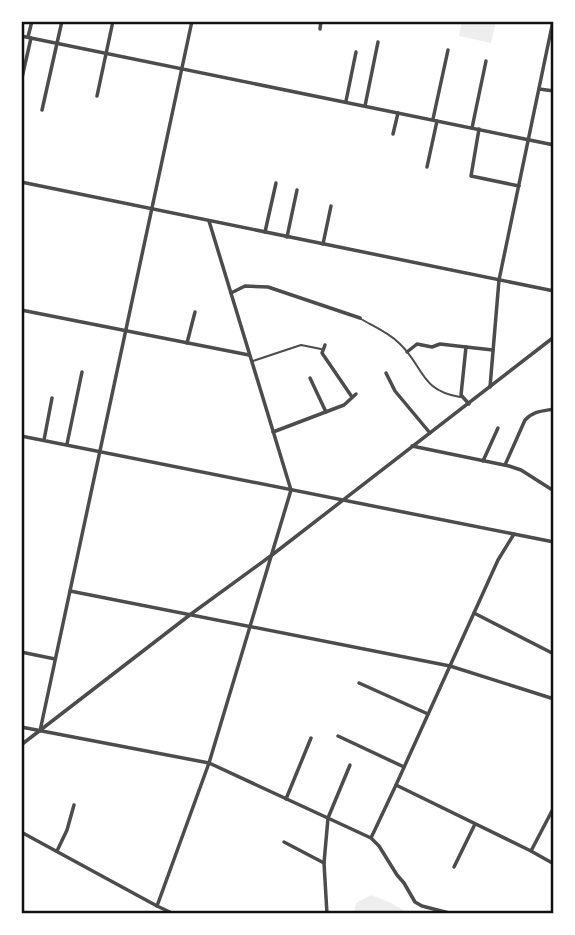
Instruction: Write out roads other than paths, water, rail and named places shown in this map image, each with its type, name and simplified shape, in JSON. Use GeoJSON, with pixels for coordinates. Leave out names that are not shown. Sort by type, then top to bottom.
{"type":"FeatureCollection","features":[{"type":"Feature","properties":{"kind":"street"},"geometry":{"type":"LineString","coordinates":[[21,82],[32,21]]}},
{"type":"Feature","properties":{"kind":"street"},"geometry":{"type":"LineString","coordinates":[[42,110],[61,21]]}},
{"type":"Feature","properties":{"kind":"street"},"geometry":{"type":"LineString","coordinates":[[97,96],[113,21]]}},
{"type":"Feature","properties":{"kind":"street"},"geometry":{"type":"LineString","coordinates":[[40,731],[192,21]]}},
{"type":"Feature","properties":{"kind":"street"},"geometry":{"type":"LineString","coordinates":[[320,29],[321,21]]}},
{"type":"Feature","properties":{"kind":"street"},"geometry":{"type":"LineString","coordinates":[[490,387],[499,280],[553,21]]}},
{"type":"Feature","properties":{"kind":"street"},"geometry":{"type":"LineString","coordinates":[[21,36],[554,145]]}},
{"type":"Feature","properties":{"kind":"street"},"geometry":{"type":"LineString","coordinates":[[365,106],[378,42]]}},
{"type":"Feature","properties":{"kind":"street"},"geometry":{"type":"LineString","coordinates":[[427,167],[448,50]]}},
{"type":"Feature","properties":{"kind":"street"},"geometry":{"type":"LineString","coordinates":[[346,102],[356,52]]}},
{"type":"Feature","properties":{"kind":"street"},"geometry":{"type":"LineString","coordinates":[[472,128],[486,61]]}},
{"type":"Feature","properties":{"kind":"street"},"geometry":{"type":"LineString","coordinates":[[539,89],[554,91]]}},
{"type":"Feature","properties":{"kind":"street"},"geometry":{"type":"LineString","coordinates":[[393,134],[398,113]]}},
{"type":"Feature","properties":{"kind":"street"},"geometry":{"type":"LineString","coordinates":[[479,129],[471,176],[519,186]]}},
{"type":"Feature","properties":{"kind":"street"},"geometry":{"type":"LineString","coordinates":[[21,182],[554,291]]}},
{"type":"Feature","properties":{"kind":"street"},"geometry":{"type":"LineString","coordinates":[[265,232],[276,183]]}},
{"type":"Feature","properties":{"kind":"street"},"geometry":{"type":"LineString","coordinates":[[287,237],[297,190]]}},
{"type":"Feature","properties":{"kind":"street"},"geometry":{"type":"LineString","coordinates":[[323,244],[331,206]]}},
{"type":"Feature","properties":{"kind":"street"},"geometry":{"type":"LineString","coordinates":[[157,906],[209,763],[290,489],[209,221]]}},
{"type":"Feature","properties":{"kind":"street"},"geometry":{"type":"LineString","coordinates":[[231,293],[245,286],[268,287],[360,318]]}},
{"type":"Feature","properties":{"kind":"street"},"geometry":{"type":"LineString","coordinates":[[21,310],[250,355]]}},
{"type":"Feature","properties":{"kind":"street"},"geometry":{"type":"LineString","coordinates":[[187,343],[195,312]]}},
{"type":"Feature","properties":{"kind":"street"},"geometry":{"type":"LineString","coordinates":[[21,746],[554,337]]}},
{"type":"Feature","properties":{"kind":"street"},"geometry":{"type":"LineString","coordinates":[[407,352],[417,344],[493,350]]}},
{"type":"Feature","properties":{"kind":"street"},"geometry":{"type":"LineString","coordinates":[[273,432],[344,405],[354,396],[322,353],[324,347]]}},
{"type":"Feature","properties":{"kind":"street"},"geometry":{"type":"LineString","coordinates":[[466,347],[461,395],[469,404]]}},
{"type":"Feature","properties":{"kind":"street"},"geometry":{"type":"LineString","coordinates":[[67,444],[82,372]]}},
{"type":"Feature","properties":{"kind":"street"},"geometry":{"type":"LineString","coordinates":[[386,373],[395,391],[430,433]]}},
{"type":"Feature","properties":{"kind":"street"},"geometry":{"type":"LineString","coordinates":[[310,378],[326,412]]}},
{"type":"Feature","properties":{"kind":"street"},"geometry":{"type":"LineString","coordinates":[[44,440],[52,398]]}},
{"type":"Feature","properties":{"kind":"street"},"geometry":{"type":"LineString","coordinates":[[505,466],[530,414],[554,409]]}},
{"type":"Feature","properties":{"kind":"street"},"geometry":{"type":"LineString","coordinates":[[483,461],[498,428]]}},
{"type":"Feature","properties":{"kind":"street"},"geometry":{"type":"LineString","coordinates":[[21,436],[554,541]]}},
{"type":"Feature","properties":{"kind":"street"},"geometry":{"type":"LineString","coordinates":[[412,446],[521,470],[554,491]]}},
{"type":"Feature","properties":{"kind":"street"},"geometry":{"type":"LineString","coordinates":[[371,838],[498,560],[515,534]]}},
{"type":"Feature","properties":{"kind":"street"},"geometry":{"type":"LineString","coordinates":[[70,591],[450,666],[554,699]]}},
{"type":"Feature","properties":{"kind":"street"},"geometry":{"type":"LineString","coordinates":[[474,612],[554,654]]}},
{"type":"Feature","properties":{"kind":"street"},"geometry":{"type":"LineString","coordinates":[[21,652],[55,659]]}},
{"type":"Feature","properties":{"kind":"street"},"geometry":{"type":"LineString","coordinates":[[359,683],[428,714]]}},
{"type":"Feature","properties":{"kind":"street"},"geometry":{"type":"LineString","coordinates":[[21,727],[209,763],[371,838],[415,902],[453,914]]}},
{"type":"Feature","properties":{"kind":"street"},"geometry":{"type":"LineString","coordinates":[[338,736],[404,767]]}},
{"type":"Feature","properties":{"kind":"street"},"geometry":{"type":"LineString","coordinates":[[286,799],[311,738]]}},
{"type":"Feature","properties":{"kind":"street"},"geometry":{"type":"LineString","coordinates":[[327,914],[324,863],[328,818],[350,765]]}},
{"type":"Feature","properties":{"kind":"street"},"geometry":{"type":"LineString","coordinates":[[396,785],[554,864]]}},
{"type":"Feature","properties":{"kind":"street"},"geometry":{"type":"LineString","coordinates":[[57,851],[67,830],[74,805]]}},
{"type":"Feature","properties":{"kind":"street"},"geometry":{"type":"LineString","coordinates":[[531,851],[554,807]]}},
{"type":"Feature","properties":{"kind":"street"},"geometry":{"type":"LineString","coordinates":[[454,867],[475,824]]}},
{"type":"Feature","properties":{"kind":"street"},"geometry":{"type":"LineString","coordinates":[[21,832],[174,914]]}},
{"type":"Feature","properties":{"kind":"street"},"geometry":{"type":"LineString","coordinates":[[284,842],[324,863]]}},
{"type":"Feature","properties":{"kind":"lane"},"geometry":{"type":"LineString","coordinates":[[360,318],[398,341],[425,380],[435,388],[463,397]]}},
{"type":"Feature","properties":{"kind":"lane"},"geometry":{"type":"LineString","coordinates":[[252,361],[302,345],[324,347]]}}]}
